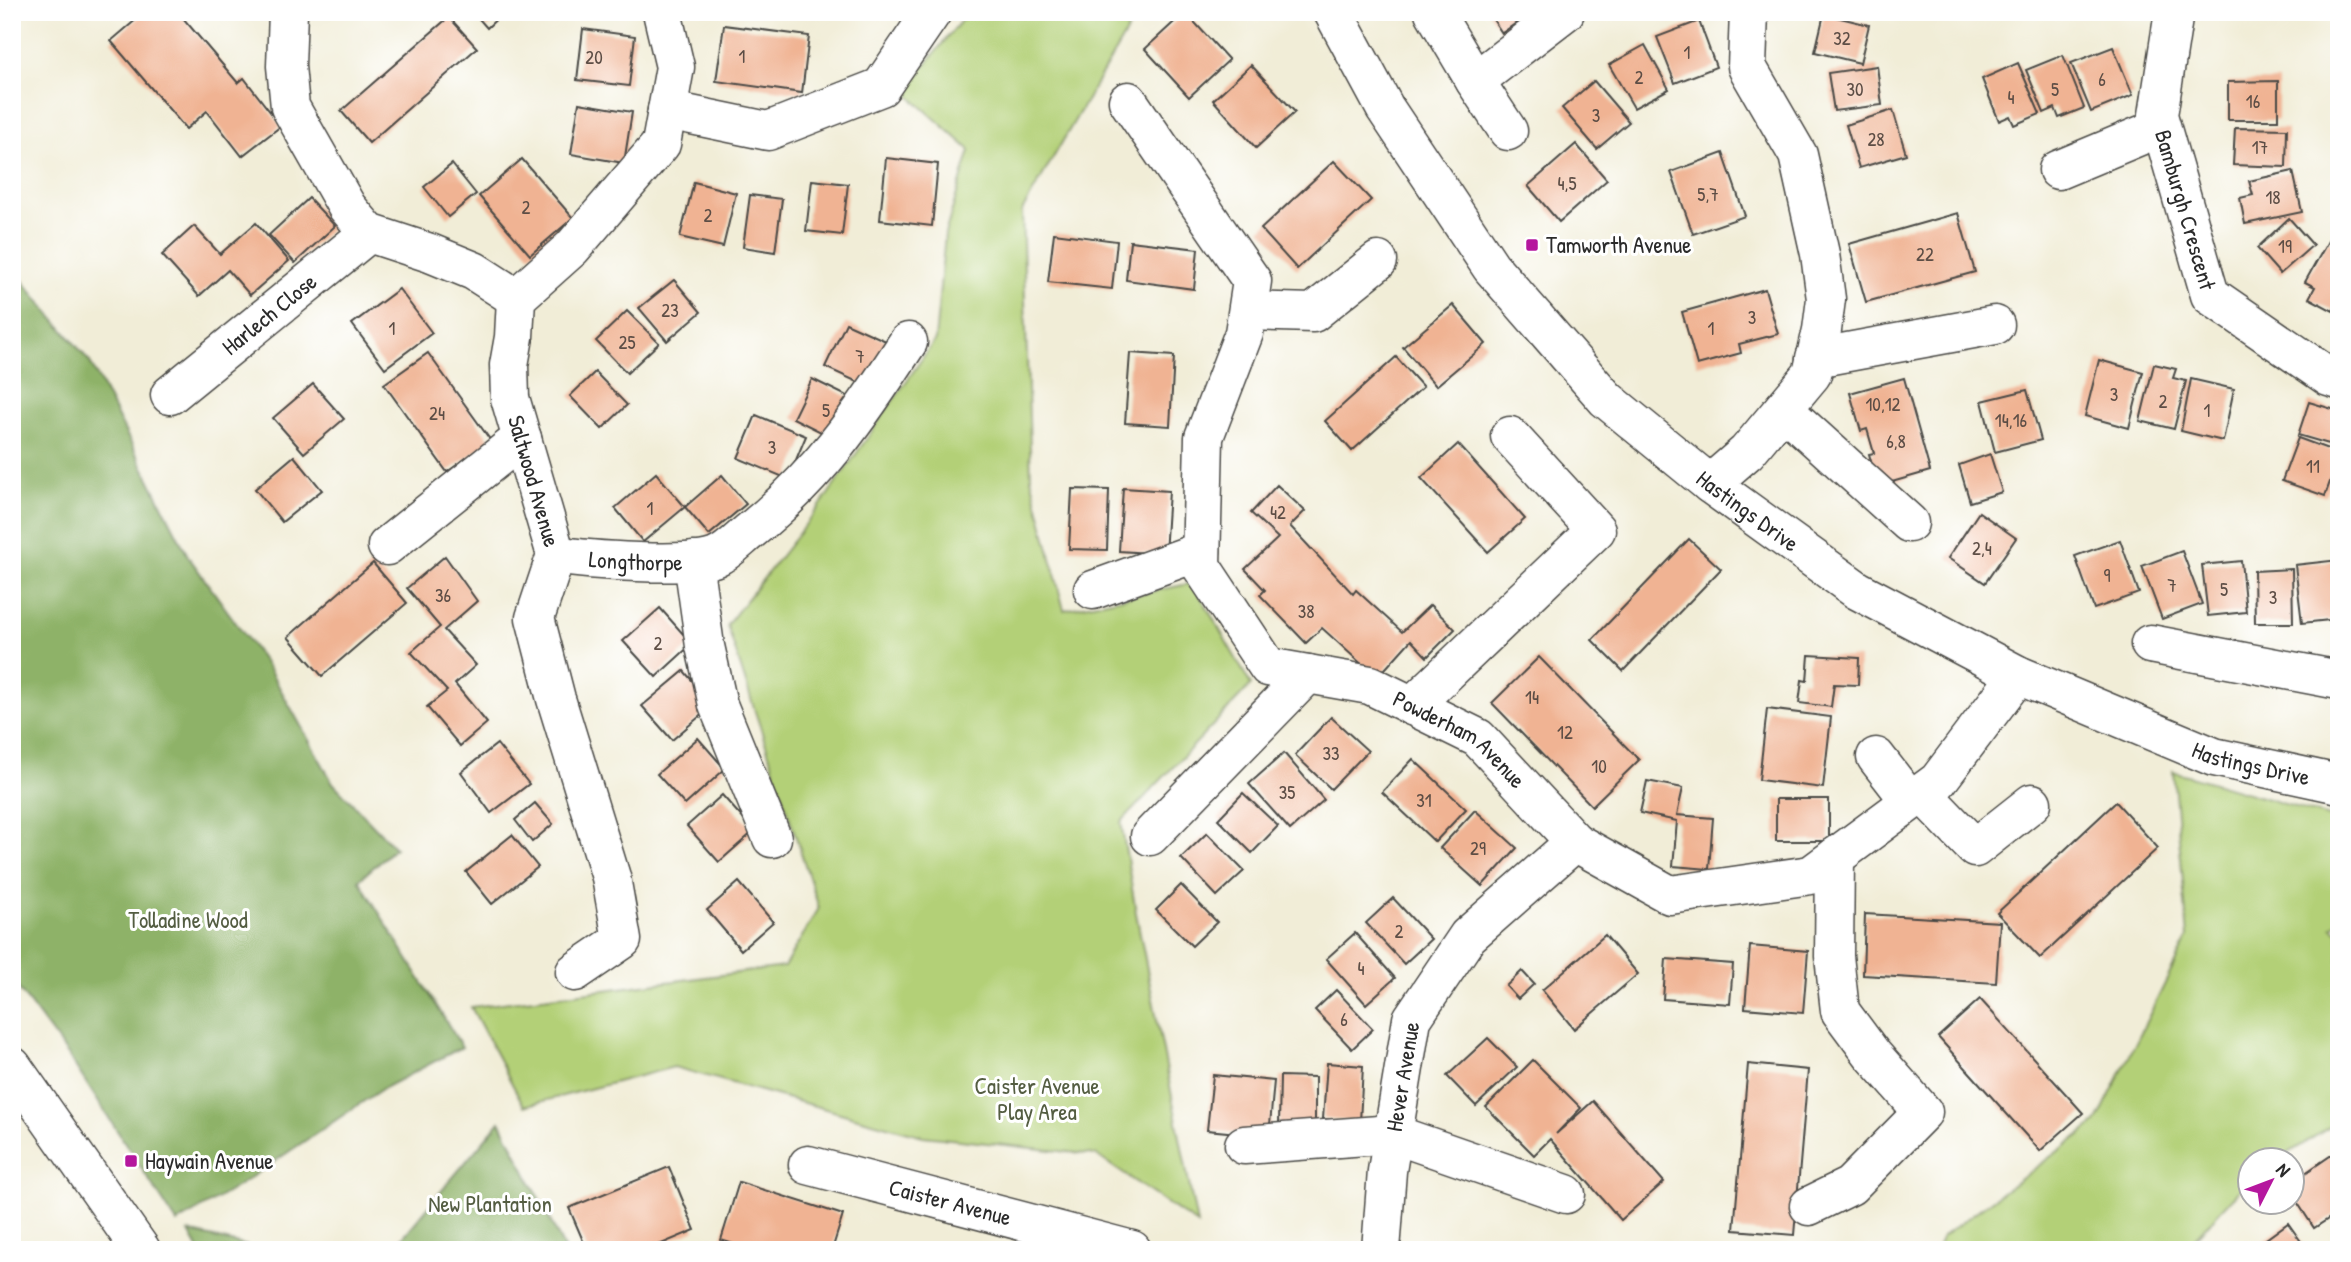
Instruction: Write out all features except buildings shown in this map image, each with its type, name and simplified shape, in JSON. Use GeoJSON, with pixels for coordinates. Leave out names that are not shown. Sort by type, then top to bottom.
{"type":"FeatureCollection","features":[{"type":"Feature","properties":{"kind":"street"},"geometry":{"type":"LineString","coordinates":[[288,12],[286,66],[290,107],[347,207],[369,233],[474,271],[516,298],[572,248],[661,144],[675,67],[662,12]]}},
{"type":"Feature","properties":{"kind":"street"},"geometry":{"type":"LineString","coordinates":[[667,110],[768,131],[881,87],[932,12]]}},
{"type":"Feature","properties":{"kind":"street","name":"Hastings Drive"},"geometry":{"type":"LineString","coordinates":[[1333,12],[1385,108],[1491,267],[1606,399],[1710,484],[1857,590],[2018,675],[2214,757],[2339,784]]}},
{"type":"Feature","properties":{"kind":"street"},"geometry":{"type":"LineString","coordinates":[[1434,12],[1508,131]]}},
{"type":"Feature","properties":{"kind":"street"},"geometry":{"type":"LineString","coordinates":[[1475,81],[1565,12]]}},
{"type":"Feature","properties":{"kind":"street"},"geometry":{"type":"LineString","coordinates":[[1710,484],[1747,452],[1812,374],[1826,299],[1820,254],[1798,155],[1747,67],[1749,12]]}},
{"type":"Feature","properties":{"kind":"street","name":"Bamburgh Crescent"},"geometry":{"type":"LineString","coordinates":[[2174,12],[2158,115],[2210,295],[2329,377],[2339,380]]}},
{"type":"Feature","properties":{"kind":"street","name":"Powderham Avenue"},"geometry":{"type":"LineString","coordinates":[[1128,101],[1252,281],[1244,333],[1204,436],[1201,566],[1268,667],[1370,685],[1478,738],[1576,842],[1670,895],[1811,875],[1938,781],[2018,675]]}},
{"type":"Feature","properties":{"kind":"street"},"geometry":{"type":"LineString","coordinates":[[2058,170],[2161,127]]}},
{"type":"Feature","properties":{"kind":"street","name":"Harlech Close"},"geometry":{"type":"LineString","coordinates":[[170,395],[369,233]]}},
{"type":"Feature","properties":{"kind":"street"},"geometry":{"type":"LineString","coordinates":[[1248,311],[1313,313],[1378,261]]}},
{"type":"Feature","properties":{"kind":"street","name":"Saltwood Avenue"},"geometry":{"type":"LineString","coordinates":[[516,298],[509,365],[510,398],[556,555],[535,618],[556,699],[611,877],[622,940],[575,972]]}},
{"type":"Feature","properties":{"kind":"street"},"geometry":{"type":"LineString","coordinates":[[1815,358],[1995,325]]}},
{"type":"Feature","properties":{"kind":"street"},"geometry":{"type":"LineString","coordinates":[[772,838],[718,705],[705,646],[704,559],[786,502],[815,472],[846,433],[908,342]]}},
{"type":"Feature","properties":{"kind":"street"},"geometry":{"type":"LineString","coordinates":[[1783,409],[1909,523]]}},
{"type":"Feature","properties":{"kind":"street"},"geometry":{"type":"LineString","coordinates":[[1412,706],[1596,530],[1510,436]]}},
{"type":"Feature","properties":{"kind":"street"},"geometry":{"type":"LineString","coordinates":[[387,546],[522,438]]}},
{"type":"Feature","properties":{"kind":"street"},"geometry":{"type":"LineString","coordinates":[[1093,590],[1201,551]]}},
{"type":"Feature","properties":{"kind":"street","name":"Longthorpe"},"geometry":{"type":"LineString","coordinates":[[556,555],[583,559],[704,559]]}},
{"type":"Feature","properties":{"kind":"street"},"geometry":{"type":"LineString","coordinates":[[2150,645],[2339,680]]}},
{"type":"Feature","properties":{"kind":"street"},"geometry":{"type":"LineString","coordinates":[[1150,836],[1308,674]]}},
{"type":"Feature","properties":{"kind":"street"},"geometry":{"type":"LineString","coordinates":[[1876,757],[1916,797],[1975,848],[2032,803]]}},
{"type":"Feature","properties":{"kind":"street","name":"Hever Avenue"},"geometry":{"type":"LineString","coordinates":[[1381,1250],[1387,1171],[1412,1019],[1468,936],[1576,842]]}},
{"type":"Feature","properties":{"kind":"street"},"geometry":{"type":"LineString","coordinates":[[1809,1206],[1850,1186],[1923,1112],[1872,1054],[1840,1011],[1833,956],[1835,857]]}},
{"type":"Feature","properties":{"kind":"street"},"geometry":{"type":"LineString","coordinates":[[12,1066],[141,1250]]}},
{"type":"Feature","properties":{"kind":"street"},"geometry":{"type":"LineString","coordinates":[[1244,1145],[1393,1135],[1566,1194]]}},
{"type":"Feature","properties":{"kind":"street","name":"Caister Avenue"},"geometry":{"type":"LineString","coordinates":[[808,1165],[1021,1236],[1132,1250]]}},
{"type":"Feature","properties":{"kind":"green space","name":"Caister Avenue Play Area"},"geometry":{"type":"Polygon","coordinates":[[[968,12],[1138,12],[1022,211],[1031,478],[1064,610],[1193,583],[1251,685],[1121,822],[1136,913],[1197,1224],[1096,1155],[923,1136],[674,1067],[524,1106],[471,1007],[784,967],[819,908],[727,625],[820,506],[935,340],[945,234],[970,150],[904,91],[968,12]]]}},
{"type":"Feature","properties":{"kind":"green space","name":"Tolladine Wood"},"geometry":{"type":"Polygon","coordinates":[[[12,268],[90,362],[188,556],[269,669],[333,783],[395,848],[359,880],[462,1047],[382,1089],[238,1186],[177,1223],[68,1055],[12,980],[12,268]]]}},
{"type":"Feature","properties":{"kind":"green space"},"geometry":{"type":"Polygon","coordinates":[[[2173,771],[2339,820],[2339,922],[2332,927],[2339,932],[2339,1121],[2300,1146],[2236,1146],[2236,1194],[2184,1250],[1936,1250],[1942,1237],[2096,1123],[2188,937],[2173,771]]]}},
{"type":"Feature","properties":{"kind":"green space","name":"New Plantation"},"geometry":{"type":"Polygon","coordinates":[[[500,1121],[565,1250],[392,1250],[500,1121]]]}},
{"type":"Feature","properties":{"kind":"green space"},"geometry":{"type":"Polygon","coordinates":[[[189,1232],[264,1250],[199,1250],[189,1232]]]}},
{"type":"Feature","properties":{"kind":"place","name":"Tamworth Avenue"},"geometry":{"type":"Point","coordinates":[1532,245]}},
{"type":"Feature","properties":{"kind":"place","name":"Haywain Avenue"},"geometry":{"type":"Point","coordinates":[131,1161]}}]}
